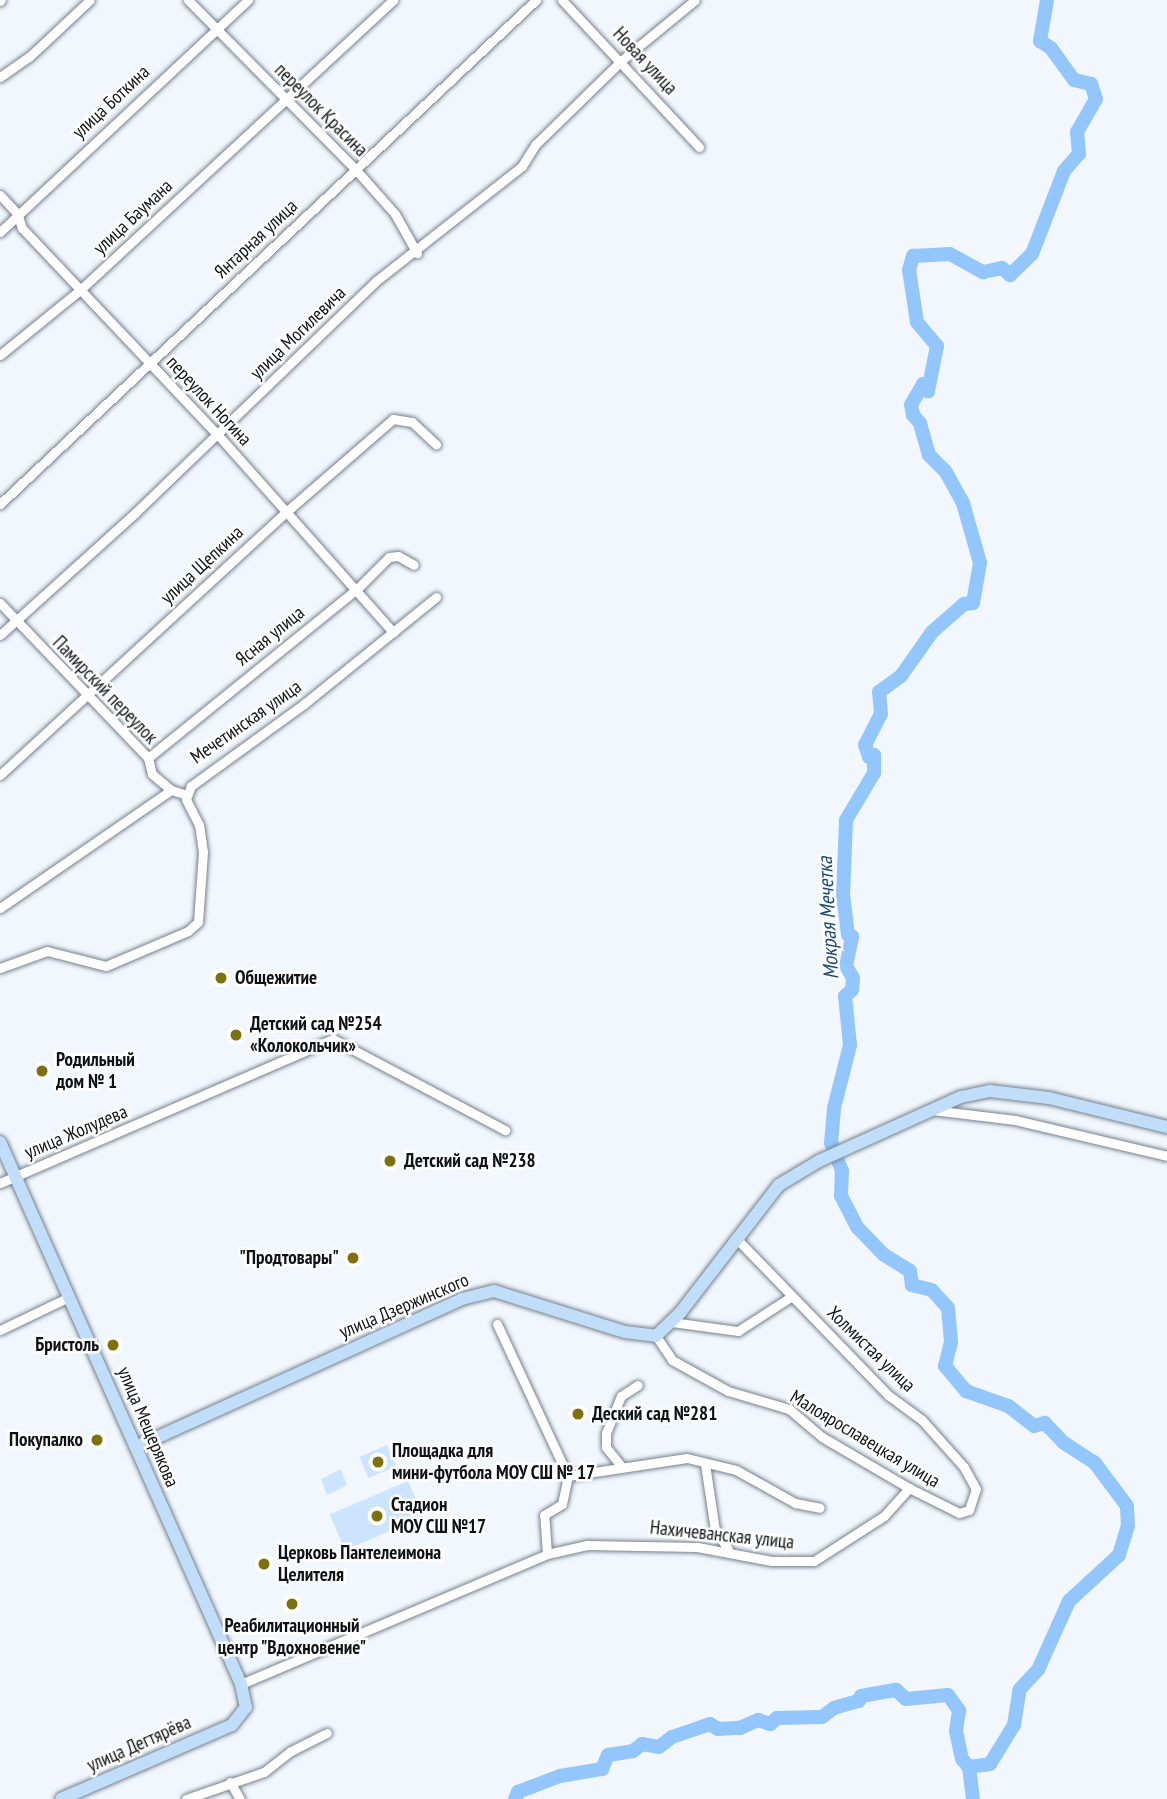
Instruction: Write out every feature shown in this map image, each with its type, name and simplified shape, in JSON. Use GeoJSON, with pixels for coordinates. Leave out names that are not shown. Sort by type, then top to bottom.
{"type":"FeatureCollection","features":[{"type":"Feature","properties":{"kind":"street"},"geometry":{"type":"LineString","coordinates":[[0,77],[29,57],[90,0]]}},
{"type":"Feature","properties":{"kind":"street","name":"переулок Красина"},"geometry":{"type":"LineString","coordinates":[[188,0],[356,170],[395,214],[417,253]]}},
{"type":"Feature","properties":{"kind":"street","name":"улица Боткина"},"geometry":{"type":"LineString","coordinates":[[0,232],[17,213],[248,0]]}},
{"type":"Feature","properties":{"kind":"street","name":"улица Баумана"},"geometry":{"type":"LineString","coordinates":[[0,355],[80,290],[393,0]]}},
{"type":"Feature","properties":{"kind":"street","name":"Янтарная улица"},"geometry":{"type":"LineString","coordinates":[[0,504],[536,0]]}},
{"type":"Feature","properties":{"kind":"street","name":"Новая улица"},"geometry":{"type":"LineString","coordinates":[[562,0],[622,60],[699,147]]}},
{"type":"Feature","properties":{"kind":"street","name":"улица Могилевича"},"geometry":{"type":"LineString","coordinates":[[0,635],[218,435],[376,281],[417,253],[522,166],[536,144],[622,60],[695,0]]}},
{"type":"Feature","properties":{"kind":"street","name":"переулок Ногина"},"geometry":{"type":"LineString","coordinates":[[0,195],[17,213],[22,228],[218,435],[393,632]]}},
{"type":"Feature","properties":{"kind":"street","name":"улица Щепкина"},"geometry":{"type":"LineString","coordinates":[[0,775],[286,512],[393,419],[412,422],[436,444]]}},
{"type":"Feature","properties":{"kind":"street","name":"Ясная улица"},"geometry":{"type":"LineString","coordinates":[[148,758],[357,589],[389,557],[398,556],[414,565]]}},
{"type":"Feature","properties":{"kind":"street","name":"Мечетинская улица"},"geometry":{"type":"LineString","coordinates":[[187,795],[197,779],[304,704],[436,597]]}},
{"type":"Feature","properties":{"kind":"street","name":"Памирский переулок"},"geometry":{"type":"LineString","coordinates":[[0,603],[86,697],[148,758],[152,774],[171,790]]}},
{"type":"Feature","properties":{"kind":"street"},"geometry":{"type":"LineString","coordinates":[[0,908],[171,790],[187,795],[202,838],[198,922],[188,932],[106,966],[47,951],[0,968]]}},
{"type":"Feature","properties":{"kind":"street","name":"улица Жолудева"},"geometry":{"type":"LineString","coordinates":[[0,1183],[333,1039],[505,1130]]}},
{"type":"Feature","properties":{"kind":"street"},"geometry":{"type":"LineString","coordinates":[[656,1336],[672,1322],[779,1185],[819,1161],[931,1110],[990,1091],[1049,1098],[1167,1127]]}},
{"type":"Feature","properties":{"kind":"street"},"geometry":{"type":"LineString","coordinates":[[931,1110],[1015,1120],[1167,1156]]}},
{"type":"Feature","properties":{"kind":"street","name":"улица Мещерякова"},"geometry":{"type":"LineString","coordinates":[[0,1142],[241,1684],[246,1707],[232,1725]]}},
{"type":"Feature","properties":{"kind":"street","name":"Холмистая улица"},"geometry":{"type":"LineString","coordinates":[[736,1238],[888,1395],[922,1420],[976,1489]]}},
{"type":"Feature","properties":{"kind":"street","name":"улица Дзержинского"},"geometry":{"type":"LineString","coordinates":[[136,1447],[462,1299],[494,1291],[625,1332],[656,1336]]}},
{"type":"Feature","properties":{"kind":"street"},"geometry":{"type":"LineString","coordinates":[[672,1322],[738,1331],[792,1296]]}},
{"type":"Feature","properties":{"kind":"street"},"geometry":{"type":"LineString","coordinates":[[0,1330],[69,1297]]}},
{"type":"Feature","properties":{"kind":"street"},"geometry":{"type":"LineString","coordinates":[[241,1684],[547,1554],[544,1515],[562,1504],[569,1476],[497,1324]]}},
{"type":"Feature","properties":{"kind":"street","name":"Малоярославецкая улица"},"geometry":{"type":"LineString","coordinates":[[656,1336],[672,1360],[728,1391],[789,1409],[822,1437],[909,1488],[959,1513],[969,1510],[976,1489]]}},
{"type":"Feature","properties":{"kind":"street"},"geometry":{"type":"LineString","coordinates":[[621,1467],[606,1447],[606,1433],[621,1396],[638,1385]]}},
{"type":"Feature","properties":{"kind":"street"},"geometry":{"type":"LineString","coordinates":[[569,1476],[687,1458],[736,1470],[794,1503],[820,1508]]}},
{"type":"Feature","properties":{"kind":"street"},"geometry":{"type":"LineString","coordinates":[[705,1464],[715,1530],[728,1549]]}},
{"type":"Feature","properties":{"kind":"street","name":"Нахичеванская улица"},"geometry":{"type":"LineString","coordinates":[[547,1554],[587,1545],[625,1543],[728,1549],[772,1561],[814,1561],[884,1516],[909,1488]]}},
{"type":"Feature","properties":{"kind":"street","name":"улица Дегтярёва"},"geometry":{"type":"LineString","coordinates":[[61,1799],[76,1796],[232,1725]]}},
{"type":"Feature","properties":{"kind":"street"},"geometry":{"type":"LineString","coordinates":[[186,1799],[264,1772],[291,1751],[327,1733]]}},
{"type":"Feature","properties":{"kind":"street"},"geometry":{"type":"LineString","coordinates":[[230,1782],[240,1799]]}},
{"type":"Feature","properties":{"kind":"shaded area","name":"Площадка для мини-футбола МОУ СШ № 17"},"geometry":{"type":"Polygon","coordinates":[[[387,1445],[396,1466],[368,1478],[359,1457],[387,1445]]]}},
{"type":"Feature","properties":{"kind":"shaded area"},"geometry":{"type":"Polygon","coordinates":[[[341,1469],[347,1485],[327,1495],[321,1479],[341,1469]]]}},
{"type":"Feature","properties":{"kind":"shaded area","name":"Стадион МОУ СШ №17"},"geometry":{"type":"Polygon","coordinates":[[[408,1481],[423,1517],[345,1550],[330,1514],[408,1481]]]}},
{"type":"Feature","properties":{"kind":"waterway","name":"Мокрая Мечетка"},"geometry":{"type":"LineString","coordinates":[[515,1799],[518,1792],[560,1776],[602,1769],[608,1755],[633,1751],[642,1744],[659,1747],[672,1737],[710,1724],[718,1729],[740,1728],[758,1720],[770,1724],[777,1718],[822,1717],[834,1708],[859,1701],[861,1696],[896,1690],[906,1699],[948,1695],[959,1710],[956,1731],[962,1759],[969,1767],[990,1764],[1014,1725],[1020,1689],[1038,1670],[1069,1601],[1119,1555],[1128,1526],[1127,1506],[1095,1463],[1064,1443],[1045,1423],[1034,1426],[1008,1406],[966,1391],[945,1366],[951,1342],[948,1308],[932,1290],[912,1285],[910,1271],[884,1255],[857,1227],[841,1196],[842,1171],[831,1143],[834,1108],[850,1045],[845,996],[852,990],[853,978],[846,966],[852,937],[848,935],[843,896],[846,820],[874,773],[874,755],[869,757],[865,745],[881,714],[879,692],[901,676],[932,632],[964,604],[973,603],[980,563],[963,503],[945,471],[929,455],[920,423],[913,415],[911,405],[923,384],[928,391],[937,346],[917,322],[909,270],[913,256],[950,254],[983,272],[1002,268],[1010,275],[1032,254],[1064,171],[1079,154],[1077,132],[1096,99],[1091,84],[1074,80],[1051,48],[1040,41],[1047,0]]}},
{"type":"Feature","properties":{"kind":"waterway"},"geometry":{"type":"LineString","coordinates":[[969,1767],[973,1799]]}},
{"type":"Feature","properties":{"kind":"place","name":"Общежитие"},"geometry":{"type":"Point","coordinates":[221,978]}},
{"type":"Feature","properties":{"kind":"place","name":"Детский сад №254 «Колокольчик»"},"geometry":{"type":"Point","coordinates":[236,1035]}},
{"type":"Feature","properties":{"kind":"place","name":"Родильный дом № 1"},"geometry":{"type":"Point","coordinates":[42,1071]}},
{"type":"Feature","properties":{"kind":"place","name":"Детский сад №238"},"geometry":{"type":"Point","coordinates":[390,1161]}},
{"type":"Feature","properties":{"kind":"place","name":"\"Продтовары\""},"geometry":{"type":"Point","coordinates":[353,1258]}},
{"type":"Feature","properties":{"kind":"place","name":"Бристоль"},"geometry":{"type":"Point","coordinates":[113,1345]}},
{"type":"Feature","properties":{"kind":"place","name":"Деский сад №281"},"geometry":{"type":"Point","coordinates":[578,1414]}},
{"type":"Feature","properties":{"kind":"place","name":"Покупалко"},"geometry":{"type":"Point","coordinates":[97,1440]}},
{"type":"Feature","properties":{"kind":"place","name":"Площадка для мини-футбола МОУ СШ № 17"},"geometry":{"type":"Point","coordinates":[378,1462]}},
{"type":"Feature","properties":{"kind":"place","name":"Стадион МОУ СШ №17"},"geometry":{"type":"Point","coordinates":[377,1516]}},
{"type":"Feature","properties":{"kind":"place","name":"Церковь Пантелеимона Целителя"},"geometry":{"type":"Point","coordinates":[264,1564]}},
{"type":"Feature","properties":{"kind":"place","name":"Реабилитационный центр \"Вдохновение\""},"geometry":{"type":"Point","coordinates":[292,1604]}}]}
